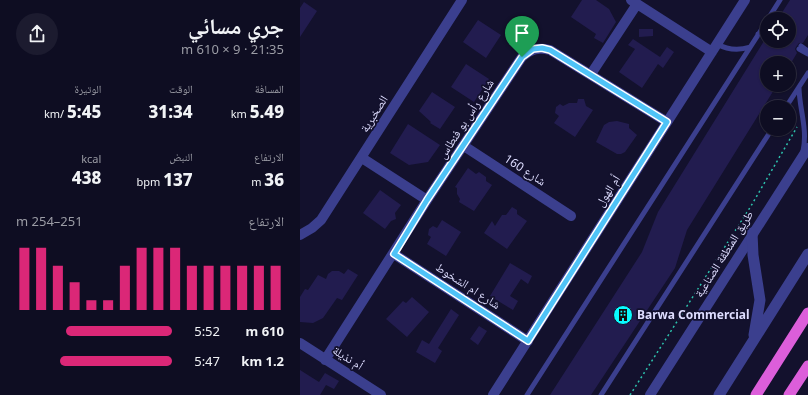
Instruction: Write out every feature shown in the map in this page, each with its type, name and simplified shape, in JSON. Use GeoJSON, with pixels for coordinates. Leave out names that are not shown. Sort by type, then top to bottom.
{"type":"FeatureCollection","features":[{"type":"Feature","properties":{"kind":"highway"},"geometry":{"type":"LineString","coordinates":[[756,395],[808,313]]}},
{"type":"Feature","properties":{"kind":"highway"},"geometry":{"type":"LineString","coordinates":[[789,395],[808,366]]}},
{"type":"Feature","properties":{"kind":"street","name":"الصخبرية"},"geometry":{"type":"LineString","coordinates":[[300,235],[312,228],[321,220],[462,0]]}},
{"type":"Feature","properties":{"kind":"street","name":"أم الهول"},"geometry":{"type":"LineString","coordinates":[[494,395],[745,0]]}},
{"type":"Feature","properties":{"kind":"street"},"geometry":{"type":"LineString","coordinates":[[591,74],[634,2],[714,48]]}},
{"type":"Feature","properties":{"kind":"street","name":"شارع رأس بو فنطاس"},"geometry":{"type":"LineString","coordinates":[[325,360],[394,254],[427,200],[522,57],[533,49],[542,48],[550,50],[667,122]]}},
{"type":"Feature","properties":{"kind":"street","name":"شارع 160"},"geometry":{"type":"LineString","coordinates":[[464,146],[571,216]]}},
{"type":"Feature","properties":{"kind":"street","name":"طريق المنطقة الصناعية"},"geometry":{"type":"LineString","coordinates":[[650,395],[752,233],[808,148]]}},
{"type":"Feature","properties":{"kind":"street"},"geometry":{"type":"LineString","coordinates":[[362,158],[427,200]]}},
{"type":"Feature","properties":{"kind":"street"},"geometry":{"type":"LineString","coordinates":[[752,233],[752,255],[760,300],[752,343]]}},
{"type":"Feature","properties":{"kind":"street","name":"شارع ام الشخوط"},"geometry":{"type":"LineString","coordinates":[[394,254],[528,341]]}},
{"type":"Feature","properties":{"kind":"street"},"geometry":{"type":"LineString","coordinates":[[719,395],[808,254]]}},
{"type":"Feature","properties":{"kind":"street","name":"أم نذيلة"},"geometry":{"type":"LineString","coordinates":[[300,344],[381,395]]}},
{"type":"Feature","properties":{"kind":"lane"},"geometry":{"type":"LineString","coordinates":[[773,12],[780,0]]}},
{"type":"Feature","properties":{"kind":"lane"},"geometry":{"type":"LineString","coordinates":[[527,395],[760,31]]}},
{"type":"Feature","properties":{"kind":"lane"},"geometry":{"type":"LineString","coordinates":[[714,48],[722,47],[736,50],[750,46]]}},
{"type":"Feature","properties":{"kind":"lane"},"geometry":{"type":"LineString","coordinates":[[808,51],[800,48],[808,54]]}},
{"type":"Feature","properties":{"kind":"lane"},"geometry":{"type":"LineString","coordinates":[[791,100],[808,73]]}},
{"type":"Feature","properties":{"kind":"lane"},"geometry":{"type":"LineString","coordinates":[[799,87],[800,105],[804,123],[804,146],[799,162]]}},
{"type":"Feature","properties":{"kind":"lane"},"geometry":{"type":"LineString","coordinates":[[601,395],[768,136]]}},
{"type":"Feature","properties":{"kind":"path"},"geometry":{"type":"LineString","coordinates":[[630,395],[751,206],[790,141],[794,131],[798,125],[804,123]]}},
{"type":"Feature","properties":{"kind":"building"},"geometry":{"type":"Polygon","coordinates":[[[582,0],[596,0],[609,9],[616,22],[603,43],[594,38],[596,34],[571,17],[582,0]]]}},
{"type":"Feature","properties":{"kind":"building"},"geometry":{"type":"Polygon","coordinates":[[[790,0],[808,0],[808,35],[803,43],[799,43],[796,47],[796,12],[782,12],[790,0]]]}},
{"type":"Feature","properties":{"kind":"building"},"geometry":{"type":"Polygon","coordinates":[[[304,2],[317,11],[300,37],[300,8],[304,2]]]}},
{"type":"Feature","properties":{"kind":"building"},"geometry":{"type":"Polygon","coordinates":[[[478,20],[501,35],[486,58],[463,42],[478,20]]]}},
{"type":"Feature","properties":{"kind":"building"},"geometry":{"type":"Polygon","coordinates":[[[639,29],[653,29],[653,36],[639,37],[639,29]]]}},
{"type":"Feature","properties":{"kind":"building"},"geometry":{"type":"Polygon","coordinates":[[[633,39],[660,57],[667,47],[674,52],[663,68],[658,64],[642,88],[619,72],[635,49],[628,45],[633,39]]]}},
{"type":"Feature","properties":{"kind":"building"},"geometry":{"type":"Polygon","coordinates":[[[760,47],[796,48],[797,53],[795,56],[760,56],[760,92],[773,92],[768,100],[760,100],[760,112],[687,230],[675,268],[591,395],[550,395],[642,252],[658,212],[760,47]]]}},
{"type":"Feature","properties":{"kind":"building"},"geometry":{"type":"Polygon","coordinates":[[[466,64],[489,79],[474,102],[451,87],[466,64]]]}},
{"type":"Feature","properties":{"kind":"building"},"geometry":{"type":"Polygon","coordinates":[[[432,92],[455,107],[440,129],[430,123],[431,122],[419,111],[432,92]]]}},
{"type":"Feature","properties":{"kind":"building"},"geometry":{"type":"Polygon","coordinates":[[[578,99],[584,99],[586,106],[593,110],[575,137],[554,123],[559,116],[555,113],[556,107],[560,104],[563,106],[569,103],[577,103],[578,99]]]}},
{"type":"Feature","properties":{"kind":"building"},"geometry":{"type":"Polygon","coordinates":[[[617,121],[629,124],[629,128],[637,135],[625,152],[621,154],[617,154],[596,142],[604,125],[609,122],[617,121]]]}},
{"type":"Feature","properties":{"kind":"building"},"geometry":{"type":"Polygon","coordinates":[[[408,124],[440,145],[428,162],[409,165],[390,153],[408,124]]]}},
{"type":"Feature","properties":{"kind":"building"},"geometry":{"type":"Polygon","coordinates":[[[468,168],[476,174],[479,172],[486,177],[486,181],[492,185],[474,211],[459,202],[460,199],[457,194],[457,188],[455,187],[468,168]]]}},
{"type":"Feature","properties":{"kind":"building"},"geometry":{"type":"Polygon","coordinates":[[[380,190],[401,205],[395,213],[396,219],[391,221],[385,229],[363,213],[380,190]]]}},
{"type":"Feature","properties":{"kind":"building"},"geometry":{"type":"Polygon","coordinates":[[[512,207],[517,210],[517,214],[527,221],[507,249],[484,233],[492,221],[495,226],[502,215],[506,215],[512,207]]]}},
{"type":"Feature","properties":{"kind":"building"},"geometry":{"type":"Polygon","coordinates":[[[442,220],[461,232],[446,256],[427,244],[431,237],[428,235],[429,229],[433,226],[437,228],[442,220]]]}},
{"type":"Feature","properties":{"kind":"building"},"geometry":{"type":"Polygon","coordinates":[[[510,263],[532,276],[528,284],[521,279],[510,296],[518,301],[513,310],[490,296],[510,263]]]}},
{"type":"Feature","properties":{"kind":"building"},"geometry":{"type":"Polygon","coordinates":[[[348,269],[358,275],[342,300],[337,298],[323,318],[313,323],[300,322],[300,297],[305,289],[308,290],[318,275],[326,279],[328,274],[332,271],[339,271],[344,274],[348,269]]]}},
{"type":"Feature","properties":{"kind":"building"},"geometry":{"type":"Polygon","coordinates":[[[412,297],[429,312],[407,337],[386,319],[403,301],[406,303],[412,297]]]}},
{"type":"Feature","properties":{"kind":"building"},"geometry":{"type":"Polygon","coordinates":[[[451,309],[459,315],[438,348],[442,351],[435,363],[416,352],[422,340],[429,344],[451,309]]]}},
{"type":"Feature","properties":{"kind":"building"},"geometry":{"type":"Polygon","coordinates":[[[479,326],[487,331],[478,345],[470,339],[479,326]]]}},
{"type":"Feature","properties":{"kind":"building"},"geometry":{"type":"Polygon","coordinates":[[[300,370],[319,382],[325,373],[339,381],[334,389],[326,385],[320,395],[300,395],[300,370]]]}},
{"type":"Feature","properties":{"kind":"place","name":"Barwa Commercial"},"geometry":{"type":"Point","coordinates":[623,315]}},
{"type":"Feature","properties":{"kind":"route"},"geometry":{"type":"LineString","coordinates":[[542,48],[550,50],[667,122],[528,341],[394,254],[427,200],[522,57],[533,49],[542,48]]}}]}
